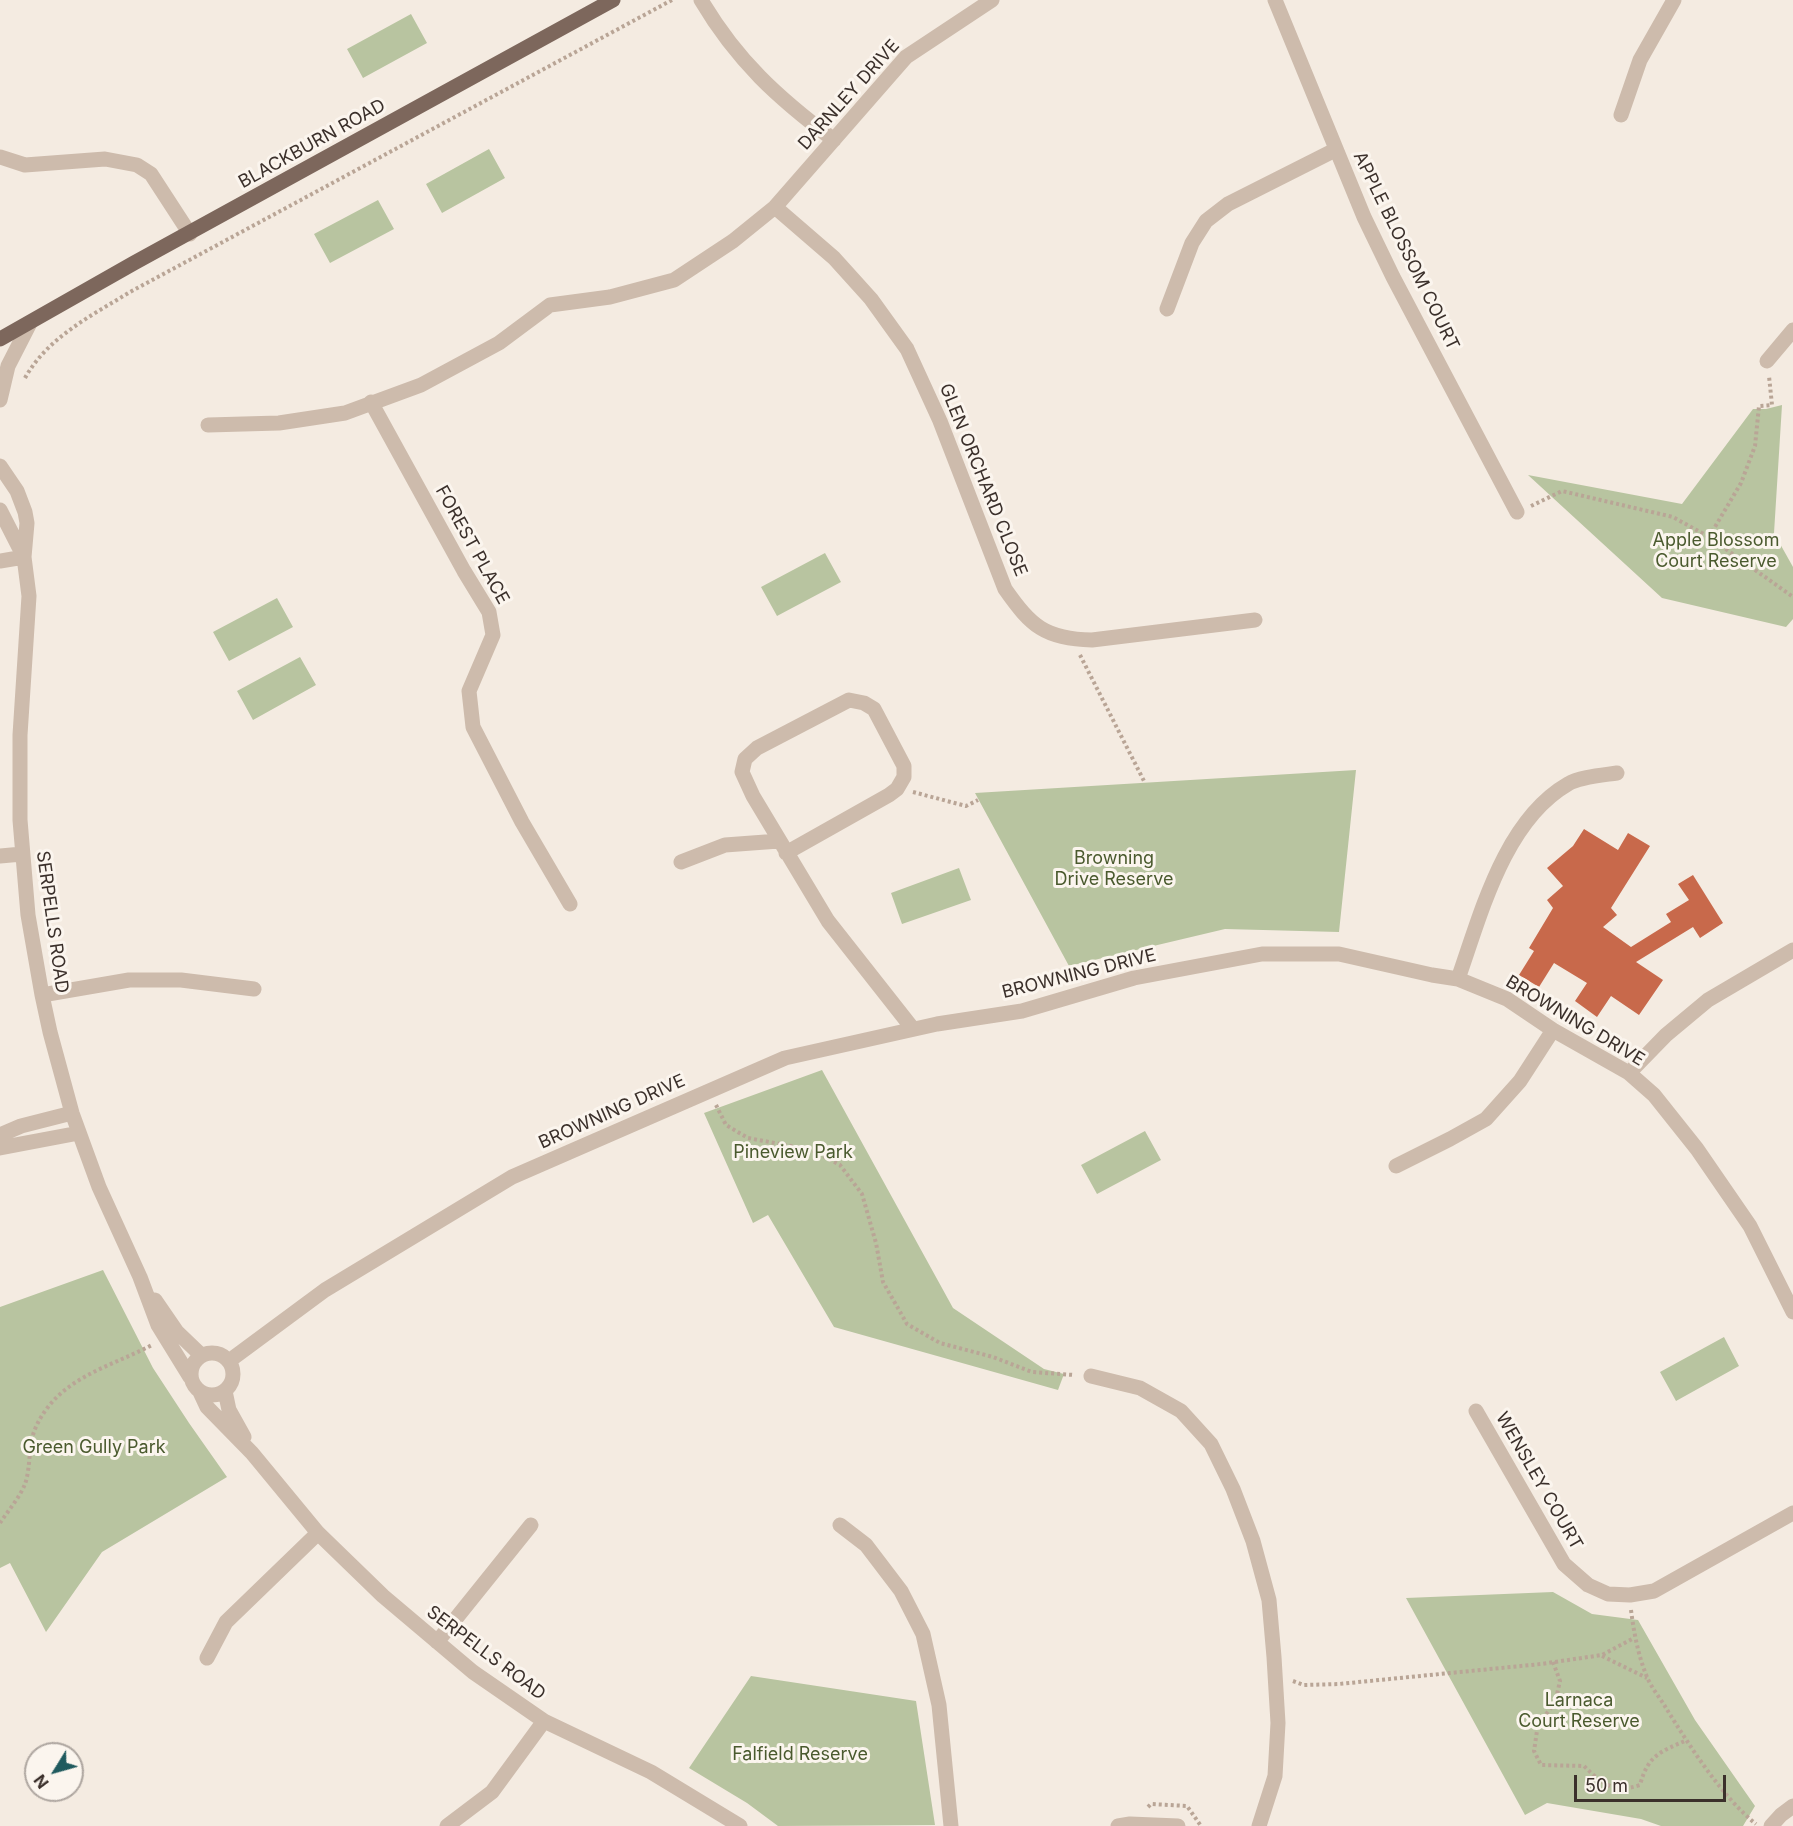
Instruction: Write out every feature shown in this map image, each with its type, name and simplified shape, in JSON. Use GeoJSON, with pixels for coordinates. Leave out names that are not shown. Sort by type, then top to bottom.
{"type":"FeatureCollection","features":[{"type":"Feature","properties":{"kind":"main road","name":"BLACKBURN ROAD"},"geometry":{"type":"LineString","coordinates":[[0,339],[613,0]]}},
{"type":"Feature","properties":{"kind":"street"},"geometry":{"type":"LineString","coordinates":[[701,0],[716,26],[759,78],[795,111],[834,140]]}},
{"type":"Feature","properties":{"kind":"street","name":"DARNLEY DRIVE"},"geometry":{"type":"LineString","coordinates":[[208,425],[279,423],[345,413],[421,385],[499,344],[550,305],[610,297],[674,280],[733,241],[775,207],[906,57],[992,0]]}},
{"type":"Feature","properties":{"kind":"street","name":"APPLE BLOSSOM COURT"},"geometry":{"type":"LineString","coordinates":[[1275,0],[1364,217],[1393,277],[1517,512]]}},
{"type":"Feature","properties":{"kind":"street"},"geometry":{"type":"LineString","coordinates":[[1621,115],[1640,60],[1674,0]]}},
{"type":"Feature","properties":{"kind":"street"},"geometry":{"type":"LineString","coordinates":[[1167,309],[1192,243],[1206,221],[1228,204],[1335,150]]}},
{"type":"Feature","properties":{"kind":"street"},"geometry":{"type":"LineString","coordinates":[[0,157],[25,165],[105,159],[137,165],[151,174],[190,234]]}},
{"type":"Feature","properties":{"kind":"street","name":"GLEN ORCHARD CLOSE"},"geometry":{"type":"LineString","coordinates":[[775,207],[834,258],[872,299],[907,349],[940,421],[1005,589],[1019,609],[1036,626],[1053,635],[1072,640],[1092,640],[1255,620]]}},
{"type":"Feature","properties":{"kind":"street"},"geometry":{"type":"LineString","coordinates":[[0,400],[8,366],[30,323]]}},
{"type":"Feature","properties":{"kind":"street","name":"BLACKBURN ROAD"},"geometry":{"type":"LineString","coordinates":[[0,328],[30,323]]}},
{"type":"Feature","properties":{"kind":"street"},"geometry":{"type":"LineString","coordinates":[[1767,361],[1793,330]]}},
{"type":"Feature","properties":{"kind":"street","name":"FOREST PLACE"},"geometry":{"type":"LineString","coordinates":[[371,402],[489,612],[493,635],[469,690],[473,727],[522,822],[570,904]]}},
{"type":"Feature","properties":{"kind":"street","name":"SERPELLS ROAD"},"geometry":{"type":"LineString","coordinates":[[1,463],[17,491],[25,512],[27,531],[24,557],[29,596],[20,735],[22,854],[28,915],[42,995],[72,1113],[99,1187],[140,1277],[158,1325],[190,1377]]}},
{"type":"Feature","properties":{"kind":"street","name":"SERPELLS ROAD"},"geometry":{"type":"LineString","coordinates":[[0,510],[24,557]]}},
{"type":"Feature","properties":{"kind":"street"},"geometry":{"type":"LineString","coordinates":[[0,561],[24,557]]}},
{"type":"Feature","properties":{"kind":"street"},"geometry":{"type":"LineString","coordinates":[[681,862],[725,845],[782,847],[897,789],[904,777],[904,766],[874,709],[864,703],[849,700],[757,748],[745,759],[742,772],[782,847],[828,921],[913,1029]]}},
{"type":"Feature","properties":{"kind":"street"},"geometry":{"type":"LineString","coordinates":[[1458,979],[1495,876],[1521,831],[1542,803],[1570,782],[1617,773]]}},
{"type":"Feature","properties":{"kind":"street"},"geometry":{"type":"LineString","coordinates":[[0,856],[22,854]]}},
{"type":"Feature","properties":{"kind":"street"},"geometry":{"type":"LineString","coordinates":[[1629,1073],[1665,1035],[1708,1000],[1793,950]]}},
{"type":"Feature","properties":{"kind":"street","name":"BROWNING DRIVE"},"geometry":{"type":"LineString","coordinates":[[229,1361],[325,1290],[513,1177],[785,1058],[913,1029],[1022,1011],[1134,978],[1262,954],[1339,954],[1458,979],[1507,999],[1553,1030],[1629,1073],[1654,1095],[1697,1149],[1750,1227],[1793,1312]]}},
{"type":"Feature","properties":{"kind":"street"},"geometry":{"type":"LineString","coordinates":[[42,995],[98,984],[137,980],[181,980],[254,989]]}},
{"type":"Feature","properties":{"kind":"street"},"geometry":{"type":"LineString","coordinates":[[1396,1166],[1486,1119],[1520,1081],[1553,1030]]}},
{"type":"Feature","properties":{"kind":"street"},"geometry":{"type":"LineString","coordinates":[[0,1135],[21,1126],[72,1113]]}},
{"type":"Feature","properties":{"kind":"street"},"geometry":{"type":"LineString","coordinates":[[0,1148],[79,1133]]}},
{"type":"Feature","properties":{"kind":"street","name":"SERPELLS ROAD"},"geometry":{"type":"LineString","coordinates":[[140,1277],[177,1332],[201,1355]]}},
{"type":"Feature","properties":{"kind":"street"},"geometry":{"type":"LineString","coordinates":[[216,1353],[223,1355],[229,1361],[233,1376],[225,1391],[207,1395],[200,1392],[193,1384],[190,1377],[191,1367],[201,1355],[216,1353]]}},
{"type":"Feature","properties":{"kind":"street"},"geometry":{"type":"LineString","coordinates":[[1091,1376],[1140,1388],[1180,1411],[1211,1444],[1233,1489],[1252,1541],[1269,1600],[1275,1674],[1278,1723],[1275,1776],[1259,1826]]}},
{"type":"Feature","properties":{"kind":"street","name":"SERPELLS ROAD"},"geometry":{"type":"LineString","coordinates":[[225,1391],[230,1410],[252,1453]]}},
{"type":"Feature","properties":{"kind":"street","name":"SERPELLS ROAD"},"geometry":{"type":"LineString","coordinates":[[200,1392],[207,1407],[252,1453],[318,1533],[383,1596],[473,1672],[544,1721],[651,1772],[740,1826]]}},
{"type":"Feature","properties":{"kind":"street","name":"WENSLEY COURT"},"geometry":{"type":"LineString","coordinates":[[1476,1411],[1564,1564],[1588,1585],[1608,1594],[1630,1595],[1654,1591],[1793,1513]]}},
{"type":"Feature","properties":{"kind":"street"},"geometry":{"type":"LineString","coordinates":[[437,1642],[531,1525]]}},
{"type":"Feature","properties":{"kind":"street"},"geometry":{"type":"LineString","coordinates":[[840,1525],[866,1545],[894,1581],[923,1634],[939,1705],[951,1826]]}},
{"type":"Feature","properties":{"kind":"street"},"geometry":{"type":"LineString","coordinates":[[207,1658],[226,1622],[318,1533]]}},
{"type":"Feature","properties":{"kind":"street"},"geometry":{"type":"LineString","coordinates":[[447,1826],[492,1792],[544,1721]]}},
{"type":"Feature","properties":{"kind":"street"},"geometry":{"type":"LineString","coordinates":[[1771,1826],[1793,1806]]}},
{"type":"Feature","properties":{"kind":"street"},"geometry":{"type":"LineString","coordinates":[[1118,1826],[1130,1824],[1178,1826]]}},
{"type":"Feature","properties":{"kind":"path"},"geometry":{"type":"LineString","coordinates":[[39,358],[63,333],[130,292],[672,0]]}},
{"type":"Feature","properties":{"kind":"path"},"geometry":{"type":"LineString","coordinates":[[1709,537],[1745,474],[1755,446],[1759,406],[1772,405],[1767,361]]}},
{"type":"Feature","properties":{"kind":"path"},"geometry":{"type":"LineString","coordinates":[[1517,512],[1562,491],[1673,517],[1709,537],[1793,597]]}},
{"type":"Feature","properties":{"kind":"path"},"geometry":{"type":"LineString","coordinates":[[1072,640],[1145,783]]}},
{"type":"Feature","properties":{"kind":"path"},"geometry":{"type":"LineString","coordinates":[[897,789],[966,806],[978,800]]}},
{"type":"Feature","properties":{"kind":"path"},"geometry":{"type":"LineString","coordinates":[[709,1091],[726,1125],[748,1138],[812,1150],[840,1165],[862,1194],[876,1243],[883,1282],[907,1324],[940,1343],[993,1357],[1032,1372],[1091,1376]]}},
{"type":"Feature","properties":{"kind":"path"},"geometry":{"type":"LineString","coordinates":[[0,1523],[25,1485],[35,1430],[51,1402],[79,1379],[166,1338]]}},
{"type":"Feature","properties":{"kind":"path"},"geometry":{"type":"LineString","coordinates":[[1630,1595],[1634,1638],[1647,1678],[1687,1740],[1741,1812],[1759,1826]]}},
{"type":"Feature","properties":{"kind":"path"},"geometry":{"type":"LineString","coordinates":[[1275,1674],[1304,1685],[1409,1678],[1602,1655],[1634,1638]]}},
{"type":"Feature","properties":{"kind":"path"},"geometry":{"type":"LineString","coordinates":[[1602,1655],[1647,1678]]}},
{"type":"Feature","properties":{"kind":"path"},"geometry":{"type":"LineString","coordinates":[[1553,1662],[1560,1681],[1555,1703],[1538,1724],[1534,1751],[1541,1764],[1584,1766],[1601,1783],[1626,1790],[1640,1785],[1645,1767],[1661,1751],[1687,1740]]}},
{"type":"Feature","properties":{"kind":"green space"},"geometry":{"type":"Polygon","coordinates":[[[411,14],[427,43],[363,78],[347,49],[411,14]]]}},
{"type":"Feature","properties":{"kind":"green space"},"geometry":{"type":"Polygon","coordinates":[[[489,149],[505,178],[442,213],[426,184],[489,149]]]}},
{"type":"Feature","properties":{"kind":"green space"},"geometry":{"type":"Polygon","coordinates":[[[378,200],[394,229],[330,263],[314,234],[378,200]]]}},
{"type":"Feature","properties":{"kind":"green space","name":"Apple Blossom Court Reserve"},"geometry":{"type":"Polygon","coordinates":[[[1782,405],[1774,533],[1793,567],[1793,619],[1786,627],[1662,598],[1528,475],[1682,504],[1753,409],[1782,405]]]}},
{"type":"Feature","properties":{"kind":"green space"},"geometry":{"type":"Polygon","coordinates":[[[825,553],[841,582],[777,616],[761,587],[825,553]]]}},
{"type":"Feature","properties":{"kind":"green space"},"geometry":{"type":"Polygon","coordinates":[[[277,598],[293,627],[229,661],[213,632],[277,598]]]}},
{"type":"Feature","properties":{"kind":"green space"},"geometry":{"type":"Polygon","coordinates":[[[300,657],[316,685],[253,720],[237,691],[300,657]]]}},
{"type":"Feature","properties":{"kind":"green space","name":"Browning Drive Reserve"},"geometry":{"type":"Polygon","coordinates":[[[1356,770],[1339,932],[1225,929],[1069,966],[975,793],[1356,770]]]}},
{"type":"Feature","properties":{"kind":"green space"},"geometry":{"type":"Polygon","coordinates":[[[959,868],[971,900],[902,924],[891,893],[959,868]]]}},
{"type":"Feature","properties":{"kind":"green space","name":"Pineview Park"},"geometry":{"type":"Polygon","coordinates":[[[822,1070],[953,1308],[1044,1369],[1064,1374],[1058,1390],[834,1327],[768,1215],[753,1223],[704,1113],[822,1070]]]}},
{"type":"Feature","properties":{"kind":"green space"},"geometry":{"type":"Polygon","coordinates":[[[1145,1131],[1161,1160],[1097,1194],[1081,1165],[1145,1131]]]}},
{"type":"Feature","properties":{"kind":"green space","name":"Green Gully Park"},"geometry":{"type":"Polygon","coordinates":[[[103,1270],[153,1368],[227,1477],[102,1552],[46,1632],[10,1563],[0,1568],[0,1307],[103,1270]]]}},
{"type":"Feature","properties":{"kind":"green space"},"geometry":{"type":"Polygon","coordinates":[[[1724,1337],[1739,1366],[1676,1401],[1660,1372],[1724,1337]]]}},
{"type":"Feature","properties":{"kind":"green space","name":"Larnaca Court Reserve"},"geometry":{"type":"Polygon","coordinates":[[[1553,1592],[1592,1614],[1638,1620],[1695,1720],[1755,1806],[1743,1826],[1661,1826],[1641,1819],[1547,1803],[1525,1815],[1406,1598],[1553,1592]]]}},
{"type":"Feature","properties":{"kind":"green space","name":"Falfield Reserve"},"geometry":{"type":"Polygon","coordinates":[[[751,1676],[916,1701],[935,1825],[778,1826],[747,1803],[689,1768],[751,1676]]]}},
{"type":"Feature","properties":{"kind":"building"},"geometry":{"type":"Polygon","coordinates":[[[1584,829],[1618,850],[1628,833],[1650,846],[1611,908],[1617,915],[1603,927],[1631,947],[1671,922],[1666,914],[1689,900],[1678,884],[1693,875],[1723,923],[1700,938],[1693,927],[1636,962],[1663,980],[1639,1015],[1611,996],[1597,1017],[1575,1001],[1587,983],[1554,963],[1539,987],[1519,975],[1534,951],[1529,948],[1553,908],[1547,900],[1563,886],[1547,868],[1573,846],[1584,829]]]}}]}
